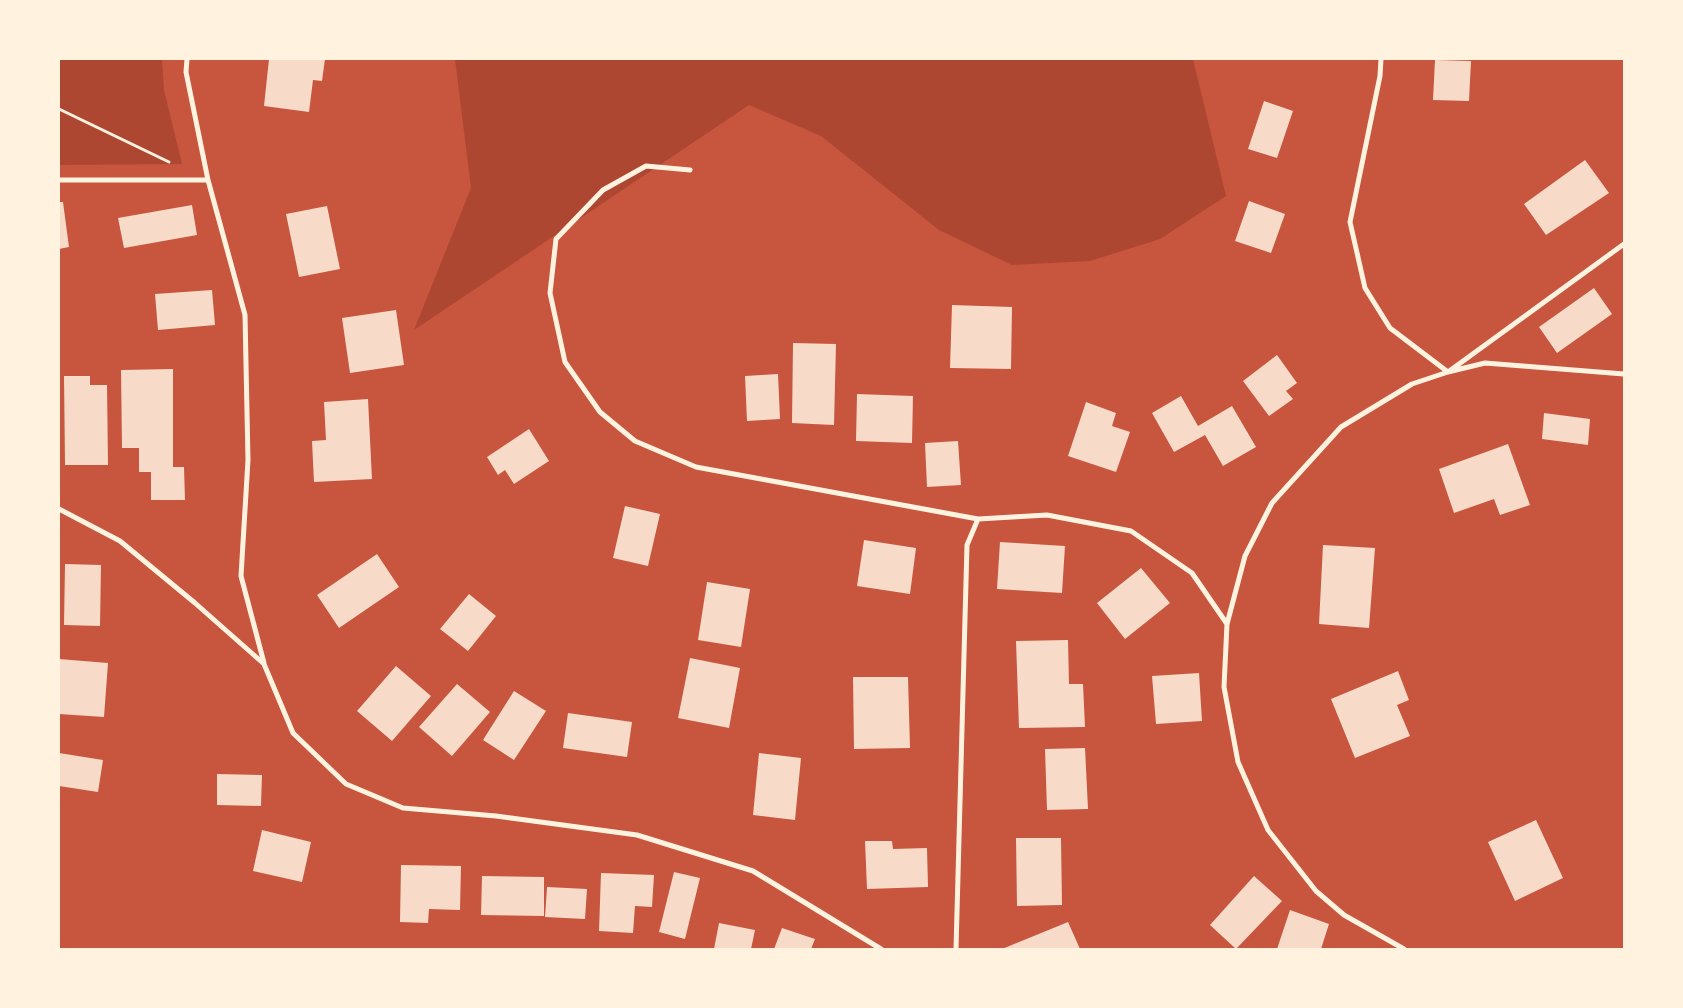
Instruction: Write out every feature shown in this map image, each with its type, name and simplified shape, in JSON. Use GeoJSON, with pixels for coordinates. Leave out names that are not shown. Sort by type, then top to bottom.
{"type":"FeatureCollection","features":[{"type":"Feature","properties":{"kind":"street"},"geometry":{"type":"LineString","coordinates":[[187,59],[186,72],[208,180],[245,315],[248,460],[241,576],[264,664],[293,733],[346,784],[403,808],[496,816],[646,838],[753,871],[881,949]]}},
{"type":"Feature","properties":{"kind":"street"},"geometry":{"type":"LineString","coordinates":[[1381,59],[1380,76],[1350,222],[1365,288],[1390,328],[1448,372]]}},
{"type":"Feature","properties":{"kind":"street"},"geometry":{"type":"LineString","coordinates":[[690,170],[646,166],[603,190],[556,239],[550,293],[566,362],[600,412],[635,441],[696,467],[978,519],[1046,515],[1130,531],[1192,573],[1227,624]]}},
{"type":"Feature","properties":{"kind":"street"},"geometry":{"type":"LineString","coordinates":[[59,180],[208,180]]}},
{"type":"Feature","properties":{"kind":"street"},"geometry":{"type":"LineString","coordinates":[[1448,372],[1624,244]]}},
{"type":"Feature","properties":{"kind":"street"},"geometry":{"type":"LineString","coordinates":[[1404,949],[1344,915],[1316,891],[1268,830],[1238,762],[1224,687],[1227,624],[1245,556],[1272,503],[1341,427],[1412,384],[1448,372],[1485,363],[1624,374]]}},
{"type":"Feature","properties":{"kind":"street"},"geometry":{"type":"LineString","coordinates":[[59,509],[120,541],[195,603],[264,664]]}},
{"type":"Feature","properties":{"kind":"street"},"geometry":{"type":"LineString","coordinates":[[956,949],[967,544],[978,519]]}},
{"type":"Feature","properties":{"kind":"path"},"geometry":{"type":"LineString","coordinates":[[59,109],[173,164]]}},
{"type":"Feature","properties":{"kind":"shaded area"},"geometry":{"type":"Polygon","coordinates":[[[59,59],[162,59],[164,90],[182,164],[59,165],[59,59]]]}},
{"type":"Feature","properties":{"kind":"shaded area"},"geometry":{"type":"Polygon","coordinates":[[[455,59],[1193,59],[1226,196],[1160,239],[1090,261],[1012,265],[939,230],[821,136],[749,105],[414,330],[471,188],[455,59]]]}},
{"type":"Feature","properties":{"kind":"building"},"geometry":{"type":"Polygon","coordinates":[[[269,59],[325,59],[322,81],[313,80],[309,112],[264,106],[269,59]]]}},
{"type":"Feature","properties":{"kind":"building"},"geometry":{"type":"Polygon","coordinates":[[[1435,60],[1471,61],[1469,101],[1433,100],[1435,60]]]}},
{"type":"Feature","properties":{"kind":"building"},"geometry":{"type":"Polygon","coordinates":[[[1264,101],[1293,111],[1277,158],[1248,149],[1264,101]]]}},
{"type":"Feature","properties":{"kind":"building"},"geometry":{"type":"Polygon","coordinates":[[[1585,160],[1609,193],[1546,235],[1524,204],[1585,160]]]}},
{"type":"Feature","properties":{"kind":"building"},"geometry":{"type":"Polygon","coordinates":[[[1249,201],[1285,214],[1271,253],[1235,241],[1249,201]]]}},
{"type":"Feature","properties":{"kind":"building"},"geometry":{"type":"Polygon","coordinates":[[[59,202],[63,202],[69,247],[59,249],[59,202]]]}},
{"type":"Feature","properties":{"kind":"building"},"geometry":{"type":"Polygon","coordinates":[[[192,205],[197,235],[124,248],[118,218],[192,205]]]}},
{"type":"Feature","properties":{"kind":"building"},"geometry":{"type":"Polygon","coordinates":[[[327,206],[340,269],[299,277],[286,214],[327,206]]]}},
{"type":"Feature","properties":{"kind":"building"},"geometry":{"type":"Polygon","coordinates":[[[1594,288],[1612,314],[1557,353],[1539,327],[1594,288]]]}},
{"type":"Feature","properties":{"kind":"building"},"geometry":{"type":"Polygon","coordinates":[[[212,290],[215,325],[158,330],[155,294],[212,290]]]}},
{"type":"Feature","properties":{"kind":"building"},"geometry":{"type":"Polygon","coordinates":[[[952,305],[1012,307],[1011,369],[950,368],[952,305]]]}},
{"type":"Feature","properties":{"kind":"building"},"geometry":{"type":"Polygon","coordinates":[[[396,310],[404,365],[350,373],[342,318],[396,310]]]}},
{"type":"Feature","properties":{"kind":"building"},"geometry":{"type":"Polygon","coordinates":[[[793,343],[836,344],[834,425],[792,423],[793,343]]]}},
{"type":"Feature","properties":{"kind":"building"},"geometry":{"type":"Polygon","coordinates":[[[1277,355],[1297,383],[1286,391],[1293,399],[1269,416],[1243,381],[1277,355]]]}},
{"type":"Feature","properties":{"kind":"building"},"geometry":{"type":"Polygon","coordinates":[[[173,369],[173,467],[184,467],[185,500],[151,500],[151,472],[139,472],[139,448],[122,448],[121,370],[173,369]]]}},
{"type":"Feature","properties":{"kind":"building"},"geometry":{"type":"Polygon","coordinates":[[[778,374],[780,419],[747,421],[745,376],[778,374]]]}},
{"type":"Feature","properties":{"kind":"building"},"geometry":{"type":"Polygon","coordinates":[[[64,376],[90,376],[90,385],[107,385],[108,465],[65,465],[64,376]]]}},
{"type":"Feature","properties":{"kind":"building"},"geometry":{"type":"Polygon","coordinates":[[[857,394],[913,396],[912,443],[856,441],[857,394]]]}},
{"type":"Feature","properties":{"kind":"building"},"geometry":{"type":"Polygon","coordinates":[[[1181,396],[1198,426],[1232,406],[1256,447],[1223,466],[1205,435],[1174,452],[1152,413],[1181,396]]]}},
{"type":"Feature","properties":{"kind":"building"},"geometry":{"type":"Polygon","coordinates":[[[368,399],[372,479],[314,482],[312,441],[326,440],[324,402],[368,399]]]}},
{"type":"Feature","properties":{"kind":"building"},"geometry":{"type":"Polygon","coordinates":[[[1086,402],[1116,413],[1112,426],[1130,432],[1116,472],[1068,456],[1086,402]]]}},
{"type":"Feature","properties":{"kind":"building"},"geometry":{"type":"Polygon","coordinates":[[[1544,413],[1590,419],[1588,445],[1542,439],[1544,413]]]}},
{"type":"Feature","properties":{"kind":"building"},"geometry":{"type":"Polygon","coordinates":[[[529,429],[549,461],[514,484],[505,470],[498,475],[487,457],[529,429]]]}},
{"type":"Feature","properties":{"kind":"building"},"geometry":{"type":"Polygon","coordinates":[[[958,441],[961,485],[927,487],[925,443],[958,441]]]}},
{"type":"Feature","properties":{"kind":"building"},"geometry":{"type":"Polygon","coordinates":[[[1508,444],[1530,505],[1500,515],[1494,499],[1454,513],[1439,469],[1508,444]]]}},
{"type":"Feature","properties":{"kind":"building"},"geometry":{"type":"Polygon","coordinates":[[[625,506],[660,514],[648,566],[613,558],[625,506]]]}},
{"type":"Feature","properties":{"kind":"building"},"geometry":{"type":"Polygon","coordinates":[[[864,540],[916,548],[910,594],[857,586],[864,540]]]}},
{"type":"Feature","properties":{"kind":"building"},"geometry":{"type":"Polygon","coordinates":[[[1000,542],[1065,546],[1062,593],[997,589],[1000,542]]]}},
{"type":"Feature","properties":{"kind":"building"},"geometry":{"type":"Polygon","coordinates":[[[1323,545],[1375,548],[1369,628],[1319,624],[1323,545]]]}},
{"type":"Feature","properties":{"kind":"building"},"geometry":{"type":"Polygon","coordinates":[[[377,554],[399,587],[339,628],[317,595],[377,554]]]}},
{"type":"Feature","properties":{"kind":"building"},"geometry":{"type":"Polygon","coordinates":[[[65,564],[101,565],[100,626],[64,625],[65,564]]]}},
{"type":"Feature","properties":{"kind":"building"},"geometry":{"type":"Polygon","coordinates":[[[1141,568],[1170,603],[1125,639],[1097,603],[1141,568]]]}},
{"type":"Feature","properties":{"kind":"building"},"geometry":{"type":"Polygon","coordinates":[[[707,582],[750,589],[741,647],[698,640],[707,582]]]}},
{"type":"Feature","properties":{"kind":"building"},"geometry":{"type":"Polygon","coordinates":[[[469,594],[496,616],[468,651],[440,629],[469,594]]]}},
{"type":"Feature","properties":{"kind":"building"},"geometry":{"type":"Polygon","coordinates":[[[1068,640],[1069,684],[1083,684],[1085,727],[1019,728],[1016,641],[1068,640]]]}},
{"type":"Feature","properties":{"kind":"building"},"geometry":{"type":"Polygon","coordinates":[[[690,658],[740,668],[729,728],[678,718],[690,658]]]}},
{"type":"Feature","properties":{"kind":"building"},"geometry":{"type":"Polygon","coordinates":[[[59,659],[108,663],[104,717],[59,714],[59,659]]]}},
{"type":"Feature","properties":{"kind":"building"},"geometry":{"type":"Polygon","coordinates":[[[396,666],[431,696],[392,741],[357,711],[396,666]]]}},
{"type":"Feature","properties":{"kind":"building"},"geometry":{"type":"Polygon","coordinates":[[[1398,671],[1409,700],[1397,705],[1410,736],[1355,758],[1331,699],[1398,671]]]}},
{"type":"Feature","properties":{"kind":"building"},"geometry":{"type":"Polygon","coordinates":[[[1199,673],[1202,721],[1156,724],[1152,676],[1199,673]]]}},
{"type":"Feature","properties":{"kind":"building"},"geometry":{"type":"Polygon","coordinates":[[[853,677],[908,677],[910,748],[854,749],[853,677]]]}},
{"type":"Feature","properties":{"kind":"building"},"geometry":{"type":"Polygon","coordinates":[[[457,684],[490,712],[452,756],[419,727],[457,684]]]}},
{"type":"Feature","properties":{"kind":"building"},"geometry":{"type":"Polygon","coordinates":[[[514,691],[546,711],[514,760],[483,740],[514,691]]]}},
{"type":"Feature","properties":{"kind":"building"},"geometry":{"type":"Polygon","coordinates":[[[568,713],[632,722],[627,757],[563,748],[568,713]]]}},
{"type":"Feature","properties":{"kind":"building"},"geometry":{"type":"Polygon","coordinates":[[[1085,748],[1088,809],[1047,810],[1045,749],[1085,748]]]}},
{"type":"Feature","properties":{"kind":"building"},"geometry":{"type":"Polygon","coordinates":[[[59,753],[103,760],[98,792],[59,786],[59,753]]]}},
{"type":"Feature","properties":{"kind":"building"},"geometry":{"type":"Polygon","coordinates":[[[759,753],[801,758],[795,820],[753,815],[759,753]]]}},
{"type":"Feature","properties":{"kind":"building"},"geometry":{"type":"Polygon","coordinates":[[[217,774],[262,775],[261,806],[217,805],[217,774]]]}},
{"type":"Feature","properties":{"kind":"building"},"geometry":{"type":"Polygon","coordinates":[[[1536,820],[1563,878],[1515,901],[1488,842],[1536,820]]]}},
{"type":"Feature","properties":{"kind":"building"},"geometry":{"type":"Polygon","coordinates":[[[262,830],[311,842],[302,882],[253,871],[262,830]]]}},
{"type":"Feature","properties":{"kind":"building"},"geometry":{"type":"Polygon","coordinates":[[[1016,838],[1061,838],[1062,905],[1017,906],[1016,838]]]}},
{"type":"Feature","properties":{"kind":"building"},"geometry":{"type":"Polygon","coordinates":[[[865,841],[892,841],[893,849],[927,848],[928,887],[867,889],[865,841]]]}},
{"type":"Feature","properties":{"kind":"building"},"geometry":{"type":"Polygon","coordinates":[[[401,865],[461,866],[460,910],[429,909],[428,923],[400,922],[401,865]]]}},
{"type":"Feature","properties":{"kind":"building"},"geometry":{"type":"Polygon","coordinates":[[[674,872],[700,878],[685,939],[659,932],[674,872]]]}},
{"type":"Feature","properties":{"kind":"building"},"geometry":{"type":"Polygon","coordinates":[[[601,873],[654,875],[652,907],[635,906],[633,933],[599,931],[601,873]]]}},
{"type":"Feature","properties":{"kind":"building"},"geometry":{"type":"Polygon","coordinates":[[[482,876],[544,877],[544,916],[481,915],[482,876]]]}},
{"type":"Feature","properties":{"kind":"building"},"geometry":{"type":"Polygon","coordinates":[[[1254,876],[1282,901],[1236,949],[1210,925],[1254,876]]]}},
{"type":"Feature","properties":{"kind":"building"},"geometry":{"type":"Polygon","coordinates":[[[547,887],[587,889],[585,919],[545,917],[547,887]]]}},
{"type":"Feature","properties":{"kind":"building"},"geometry":{"type":"Polygon","coordinates":[[[1290,910],[1329,924],[1321,949],[1277,949],[1290,910]]]}},
{"type":"Feature","properties":{"kind":"building"},"geometry":{"type":"Polygon","coordinates":[[[1068,922],[1080,949],[1002,949],[1068,922]]]}},
{"type":"Feature","properties":{"kind":"building"},"geometry":{"type":"Polygon","coordinates":[[[719,923],[755,930],[751,949],[714,949],[719,923]]]}},
{"type":"Feature","properties":{"kind":"building"},"geometry":{"type":"Polygon","coordinates":[[[782,928],[815,939],[811,949],[774,949],[782,928]]]}}]}
